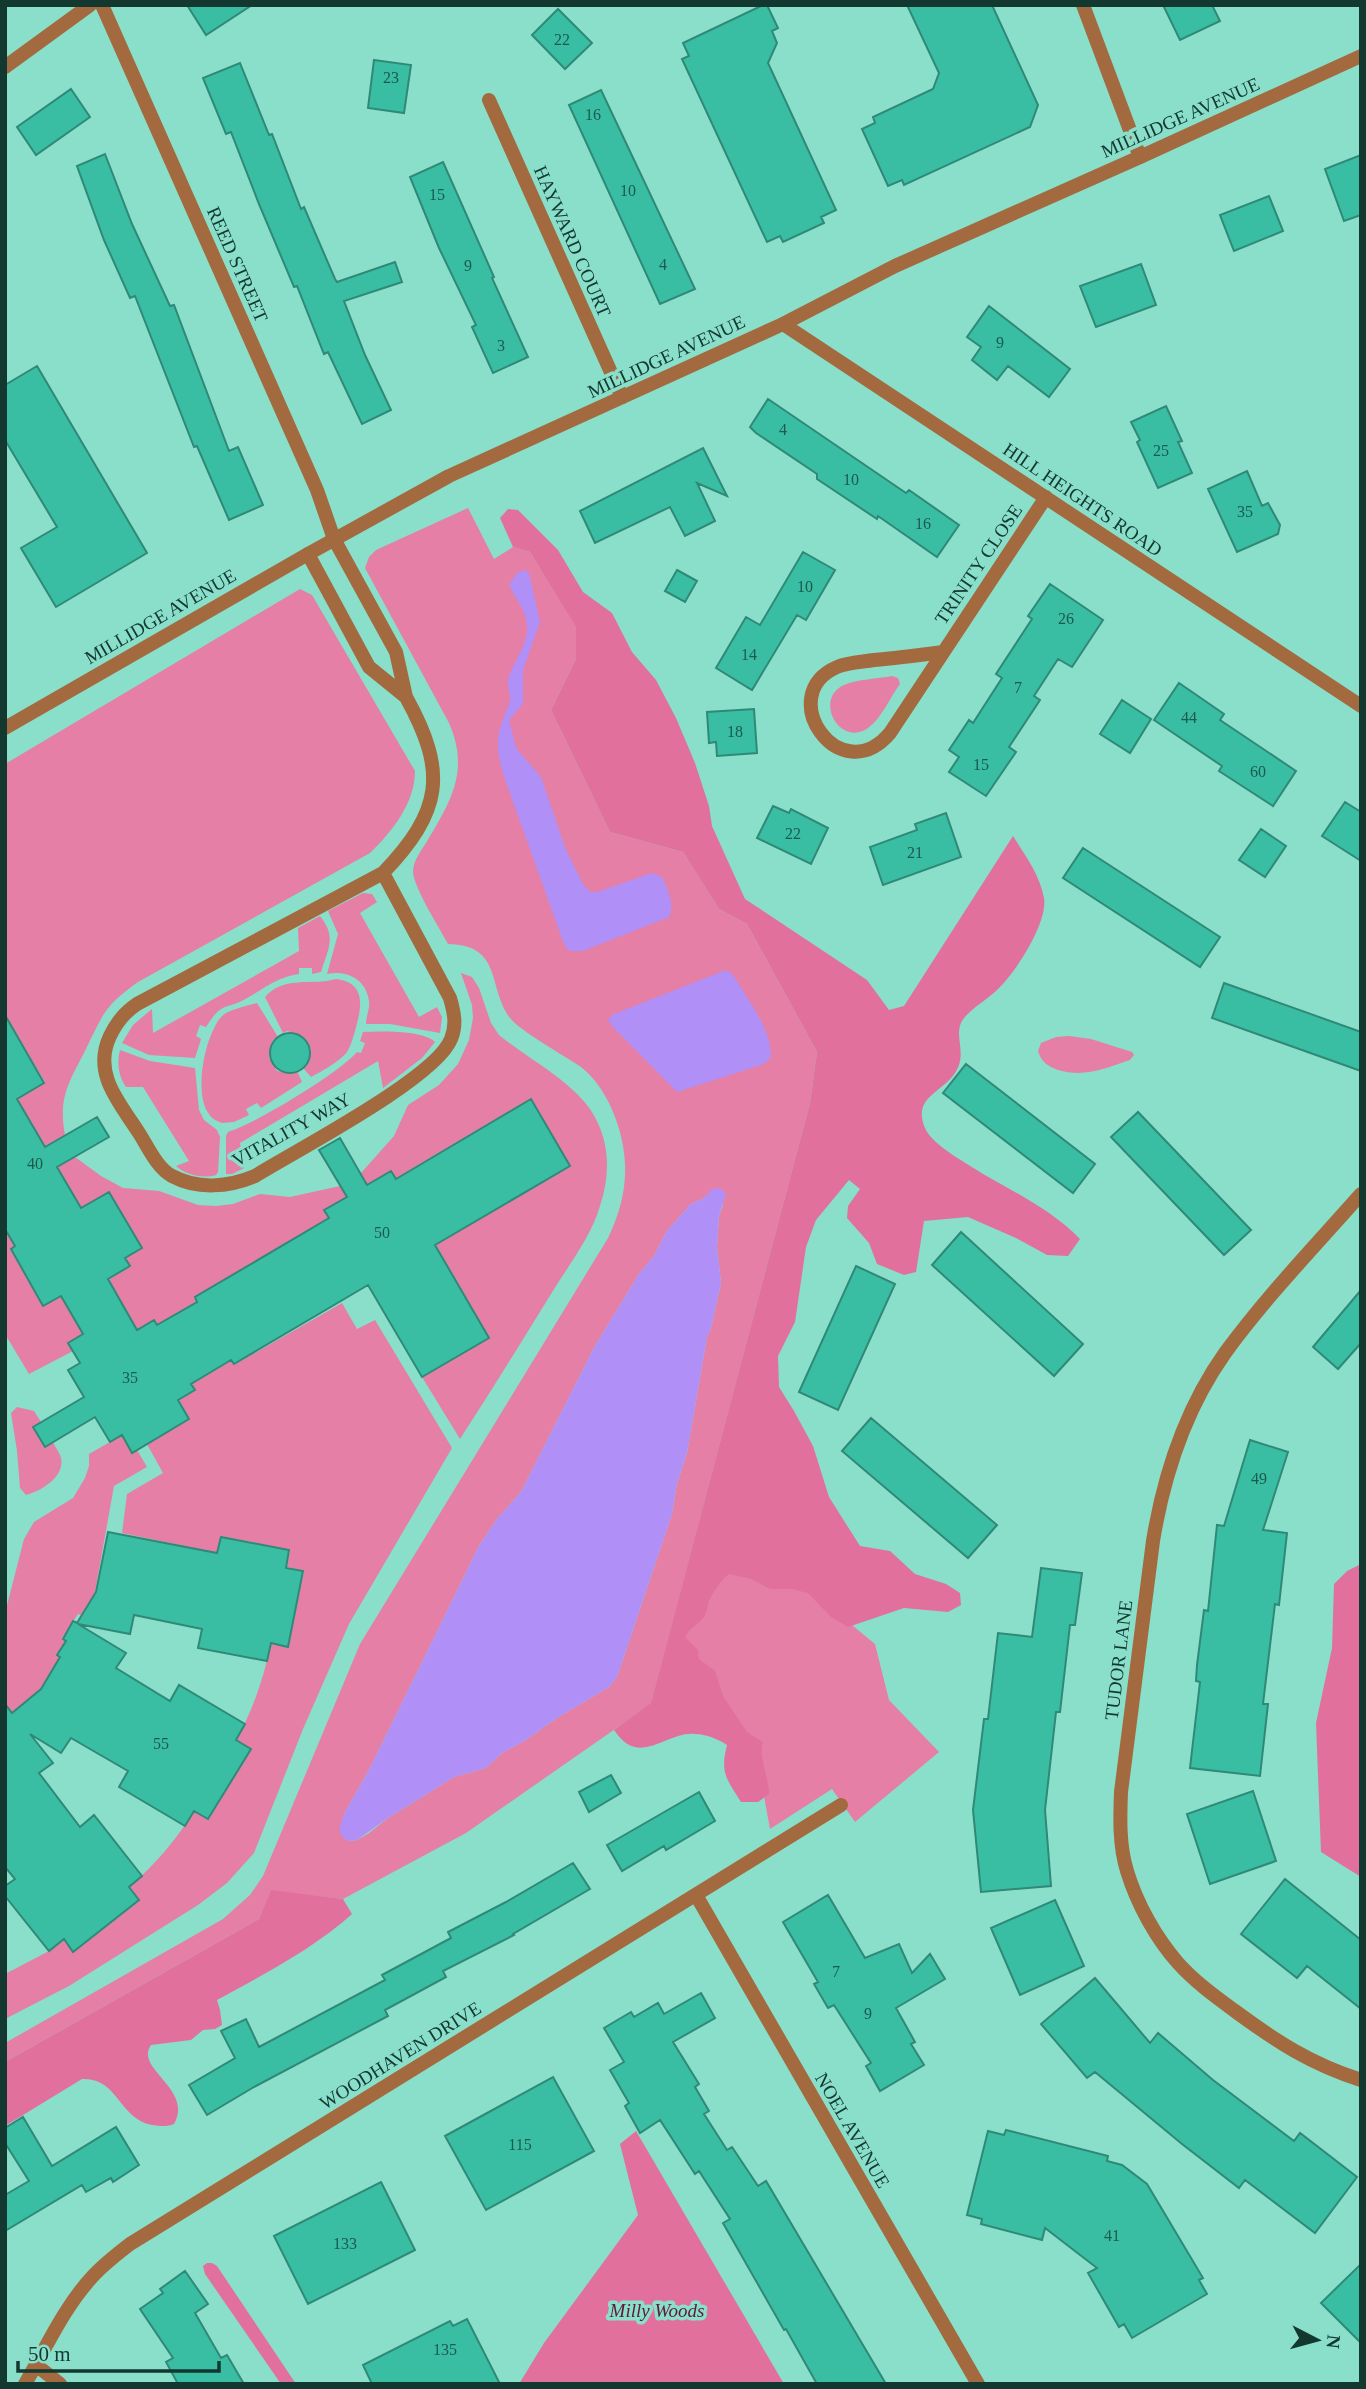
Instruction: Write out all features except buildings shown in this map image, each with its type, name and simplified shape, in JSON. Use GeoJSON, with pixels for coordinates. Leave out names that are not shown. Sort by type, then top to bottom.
{"type":"FeatureCollection","features":[{"type":"Feature","properties":{"kind":"street"},"geometry":{"type":"LineString","coordinates":[[5,67],[90,5]]}},
{"type":"Feature","properties":{"kind":"street","name":"REED STREET"},"geometry":{"type":"LineString","coordinates":[[102,5],[317,490],[334,540]]}},
{"type":"Feature","properties":{"kind":"street"},"geometry":{"type":"LineString","coordinates":[[1083,5],[1140,158]]}},
{"type":"Feature","properties":{"kind":"street","name":"MILLIDGE AVENUE"},"geometry":{"type":"LineString","coordinates":[[5,728],[307,554],[449,476],[783,324],[895,265],[1140,158],[1361,56]]}},
{"type":"Feature","properties":{"kind":"street","name":"HAYWARD COURT"},"geometry":{"type":"LineString","coordinates":[[489,100],[622,397]]}},
{"type":"Feature","properties":{"kind":"street","name":"HILL HEIGHTS ROAD"},"geometry":{"type":"LineString","coordinates":[[783,324],[1361,706]]}},
{"type":"Feature","properties":{"kind":"street","name":"TRINITY CLOSE"},"geometry":{"type":"LineString","coordinates":[[943,652],[849,663],[832,669],[816,685],[812,696],[811,708],[816,728],[828,743],[849,751],[874,746],[890,733],[1046,497]]}},
{"type":"Feature","properties":{"kind":"street","name":"VITALITY WAY"},"geometry":{"type":"LineString","coordinates":[[334,540],[396,652],[406,697],[422,726],[431,751],[435,779],[430,805],[408,847],[383,873],[123,1013],[104,1053],[105,1076],[111,1090],[165,1171],[202,1185],[238,1183],[255,1176],[383,1099],[428,1069],[442,1055],[452,1039],[455,1017],[450,998],[383,873]]}},
{"type":"Feature","properties":{"kind":"street","name":"VITALITY WAY"},"geometry":{"type":"LineString","coordinates":[[307,554],[369,667],[406,697]]}},
{"type":"Feature","properties":{"kind":"street","name":"TUDOR LANE"},"geometry":{"type":"LineString","coordinates":[[1361,1194],[1224,1354],[1187,1422],[1169,1466],[1153,1541],[1121,1791],[1120,1832],[1127,1869],[1138,1899],[1158,1937],[1179,1965],[1210,1993],[1302,2057],[1361,2080]]}},
{"type":"Feature","properties":{"kind":"street","name":"WOODHAVEN DRIVE"},"geometry":{"type":"LineString","coordinates":[[26,2384],[70,2305],[110,2260],[130,2244],[841,1805]]}},
{"type":"Feature","properties":{"kind":"street","name":"NOEL AVENUE"},"geometry":{"type":"LineString","coordinates":[[696,1895],[978,2384]]}},
{"type":"Feature","properties":{"kind":"street"},"geometry":{"type":"LineString","coordinates":[[36,2365],[60,2384]]}},
{"type":"Feature","properties":{"kind":"shaded area"},"geometry":{"type":"Polygon","coordinates":[[[468,508],[494,559],[513,547],[530,552],[576,626],[576,659],[551,710],[610,832],[683,852],[719,909],[747,924],[817,1052],[810,1103],[651,1704],[466,1833],[343,1899],[271,1891],[259,1919],[5,2062],[5,2043],[223,1919],[250,1895],[263,1876],[360,1644],[608,1238],[621,1205],[625,1172],[622,1139],[610,1105],[601,1089],[581,1067],[510,1018],[486,960],[466,946],[448,944],[414,879],[414,864],[450,799],[458,771],[458,756],[449,723],[365,568],[369,557],[376,550],[468,508]],[[713,1189],[704,1198],[691,1204],[667,1231],[654,1256],[639,1274],[595,1346],[521,1492],[497,1519],[479,1546],[370,1768],[344,1814],[349,1841],[369,1833],[454,1777],[486,1768],[502,1753],[609,1687],[617,1677],[672,1514],[677,1483],[687,1453],[707,1337],[721,1283],[717,1247],[719,1216],[723,1205],[713,1189]]]}},
{"type":"Feature","properties":{"kind":"shaded area"},"geometry":{"type":"Polygon","coordinates":[[[525,570],[529,573],[540,622],[523,670],[523,704],[509,720],[516,748],[541,777],[566,850],[584,886],[591,892],[597,892],[652,873],[662,877],[671,902],[669,917],[583,951],[569,951],[564,944],[503,774],[498,753],[500,730],[510,702],[508,681],[524,643],[527,628],[523,610],[509,585],[517,573],[525,570]]]}},
{"type":"Feature","properties":{"kind":"shaded area"},"geometry":{"type":"Polygon","coordinates":[[[300,589],[312,595],[415,771],[407,805],[394,826],[370,853],[138,982],[117,998],[100,1020],[66,1091],[63,1111],[65,1135],[45,1146],[17,1099],[45,1082],[11,1026],[5,1029],[5,764],[300,589]]]}},
{"type":"Feature","properties":{"kind":"shaded area"},"geometry":{"type":"Polygon","coordinates":[[[892,676],[898,678],[900,684],[873,724],[858,732],[848,732],[840,727],[831,710],[831,700],[835,692],[849,683],[892,676]]]}},
{"type":"Feature","properties":{"kind":"shaded area"},"geometry":{"type":"Polygon","coordinates":[[[363,893],[372,894],[377,902],[360,913],[419,1017],[437,1007],[442,1017],[440,1033],[390,1024],[366,1024],[369,1001],[364,987],[348,975],[327,974],[338,934],[328,911],[363,893]]]}},
{"type":"Feature","properties":{"kind":"shaded area"},"geometry":{"type":"Polygon","coordinates":[[[320,916],[330,937],[321,972],[312,974],[312,968],[299,968],[299,974],[278,980],[240,1002],[221,1009],[206,1027],[200,1025],[196,1036],[201,1039],[195,1058],[149,1055],[122,1043],[133,1025],[152,1009],[153,1033],[299,951],[298,928],[320,916]]]}},
{"type":"Feature","properties":{"kind":"shaded area"},"geometry":{"type":"Polygon","coordinates":[[[726,970],[733,975],[758,1015],[767,1035],[771,1057],[764,1064],[677,1092],[608,1019],[614,1014],[726,970]]]}},
{"type":"Feature","properties":{"kind":"shaded area"},"geometry":{"type":"Polygon","coordinates":[[[461,973],[472,977],[479,988],[491,1023],[499,1035],[560,1079],[590,1109],[602,1132],[607,1168],[604,1193],[585,1240],[460,1439],[422,1377],[489,1337],[436,1245],[570,1166],[530,1099],[396,1178],[391,1171],[367,1185],[361,1173],[394,1136],[408,1105],[439,1085],[458,1064],[469,1040],[473,1018],[472,1005],[461,973]]]}},
{"type":"Feature","properties":{"kind":"shaded area"},"geometry":{"type":"Polygon","coordinates":[[[336,979],[346,981],[358,991],[360,1006],[357,1023],[347,1052],[335,1063],[311,1077],[303,1068],[307,1066],[311,1049],[302,1036],[287,1031],[283,1033],[265,997],[289,983],[336,979]]]}},
{"type":"Feature","properties":{"kind":"shaded area"},"geometry":{"type":"Polygon","coordinates":[[[257,1003],[278,1037],[273,1040],[269,1057],[277,1071],[297,1071],[302,1082],[261,1108],[257,1103],[246,1109],[249,1115],[234,1122],[222,1123],[209,1114],[204,1105],[202,1079],[206,1050],[222,1016],[257,1003]]]}},
{"type":"Feature","properties":{"kind":"shaded area"},"geometry":{"type":"Polygon","coordinates":[[[363,1032],[412,1033],[435,1042],[422,1058],[383,1088],[378,1061],[240,1143],[244,1168],[226,1174],[228,1132],[296,1097],[357,1052],[361,1053],[365,1043],[360,1041],[363,1032]]]}},
{"type":"Feature","properties":{"kind":"shaded area"},"geometry":{"type":"Polygon","coordinates":[[[1056,1037],[1091,1039],[1132,1052],[1134,1055],[1130,1060],[1104,1069],[1077,1073],[1058,1070],[1045,1063],[1038,1051],[1041,1043],[1056,1037]]]}},
{"type":"Feature","properties":{"kind":"shaded area"},"geometry":{"type":"Polygon","coordinates":[[[120,1050],[150,1061],[195,1068],[199,1110],[204,1120],[217,1130],[220,1137],[216,1175],[195,1175],[176,1166],[189,1161],[143,1087],[126,1087],[119,1069],[120,1050]]]}},
{"type":"Feature","properties":{"kind":"shaded area"},"geometry":{"type":"Polygon","coordinates":[[[75,1157],[123,1188],[159,1191],[198,1205],[233,1204],[260,1194],[290,1197],[340,1186],[347,1197],[325,1210],[328,1218],[195,1297],[197,1301],[157,1325],[154,1320],[137,1329],[126,1310],[108,1319],[91,1290],[130,1267],[125,1258],[142,1248],[109,1192],[81,1208],[58,1167],[75,1157]]]}},
{"type":"Feature","properties":{"kind":"shaded area"},"geometry":{"type":"Polygon","coordinates":[[[720,1188],[726,1194],[719,1216],[717,1247],[721,1283],[707,1337],[687,1453],[677,1483],[672,1514],[617,1677],[609,1687],[502,1753],[486,1768],[454,1777],[357,1840],[349,1841],[343,1838],[339,1829],[344,1814],[370,1768],[479,1546],[497,1519],[521,1492],[595,1346],[639,1274],[654,1256],[667,1231],[691,1204],[704,1198],[712,1189],[720,1188]]]}},
{"type":"Feature","properties":{"kind":"shaded area"},"geometry":{"type":"Polygon","coordinates":[[[5,1229],[15,1246],[11,1250],[43,1306],[61,1297],[66,1304],[97,1326],[68,1343],[73,1351],[29,1374],[5,1334],[5,1229]]]}},
{"type":"Feature","properties":{"kind":"shaded area"},"geometry":{"type":"Polygon","coordinates":[[[342,1303],[357,1329],[375,1320],[452,1448],[349,1624],[303,1729],[254,1853],[227,1883],[198,1905],[69,1986],[5,2019],[5,1974],[64,1940],[74,1952],[139,1901],[129,1887],[164,1852],[194,1811],[209,1819],[250,1749],[236,1740],[257,1693],[271,1644],[288,1646],[304,1571],[287,1567],[290,1550],[221,1536],[217,1553],[122,1533],[127,1494],[163,1473],[147,1444],[190,1419],[179,1400],[195,1391],[192,1384],[231,1361],[234,1365],[342,1303]]]}},
{"type":"Feature","properties":{"kind":"shaded area"},"geometry":{"type":"Polygon","coordinates":[[[17,1407],[34,1411],[41,1422],[33,1427],[45,1447],[53,1442],[61,1458],[56,1477],[45,1487],[26,1495],[20,1488],[11,1413],[17,1407]]]}},
{"type":"Feature","properties":{"kind":"shaded area"},"geometry":{"type":"Polygon","coordinates":[[[122,1435],[132,1453],[137,1450],[147,1467],[114,1486],[93,1603],[90,1601],[81,1615],[78,1614],[62,1638],[66,1641],[57,1655],[60,1657],[40,1689],[11,1714],[5,1713],[5,1613],[24,1539],[34,1522],[73,1498],[85,1478],[89,1454],[122,1435]]]}},
{"type":"Feature","properties":{"kind":"shaded area"},"geometry":{"type":"Polygon","coordinates":[[[726,1569],[808,1589],[875,1644],[889,1700],[939,1752],[855,1822],[832,1789],[770,1829],[755,1747],[680,1635],[726,1569]]]}},
{"type":"Feature","properties":{"kind":"green space"},"geometry":{"type":"Polygon","coordinates":[[[508,509],[518,510],[558,550],[583,592],[612,613],[632,652],[656,680],[695,763],[709,806],[712,826],[745,899],[867,980],[889,1010],[904,1006],[1013,836],[1036,873],[1044,898],[1041,920],[1015,969],[992,995],[960,1024],[959,1065],[949,1080],[925,1102],[922,1118],[929,1134],[942,1147],[1046,1211],[1080,1239],[1068,1256],[1047,1255],[968,1217],[924,1221],[916,1272],[904,1275],[877,1264],[869,1243],[847,1218],[848,1206],[860,1189],[849,1180],[816,1220],[806,1247],[795,1322],[778,1356],[779,1387],[813,1446],[829,1497],[860,1546],[890,1551],[915,1574],[946,1584],[960,1593],[961,1605],[948,1612],[904,1608],[848,1627],[831,1617],[808,1593],[791,1589],[770,1589],[751,1579],[729,1574],[708,1603],[704,1617],[685,1637],[698,1650],[699,1659],[715,1671],[723,1696],[747,1732],[763,1742],[762,1753],[769,1794],[758,1802],[741,1802],[724,1769],[727,1745],[712,1737],[684,1735],[643,1748],[633,1747],[614,1730],[651,1703],[810,1103],[817,1052],[747,924],[719,909],[683,852],[610,832],[551,710],[576,659],[576,627],[530,552],[513,547],[500,518],[508,509]]]}},
{"type":"Feature","properties":{"kind":"green space"},"geometry":{"type":"Polygon","coordinates":[[[1359,1565],[1361,1877],[1321,1852],[1316,1723],[1332,1648],[1334,1584],[1347,1571],[1359,1565]]]}},
{"type":"Feature","properties":{"kind":"green space"},"geometry":{"type":"Polygon","coordinates":[[[271,1890],[343,1899],[352,1914],[304,1950],[217,2000],[222,2025],[203,2030],[191,2040],[151,2045],[148,2054],[150,2063],[176,2100],[178,2112],[174,2124],[158,2126],[141,2121],[103,2084],[82,2079],[5,2126],[5,2062],[259,1919],[271,1890]]]}},
{"type":"Feature","properties":{"kind":"green space","name":"Milly Woods"},"geometry":{"type":"Polygon","coordinates":[[[636,2131],[784,2384],[519,2384],[544,2343],[638,2215],[620,2144],[636,2131]]]}},
{"type":"Feature","properties":{"kind":"green space"},"geometry":{"type":"Polygon","coordinates":[[[207,2263],[217,2266],[296,2384],[281,2384],[205,2274],[203,2266],[207,2263]]]}}]}
